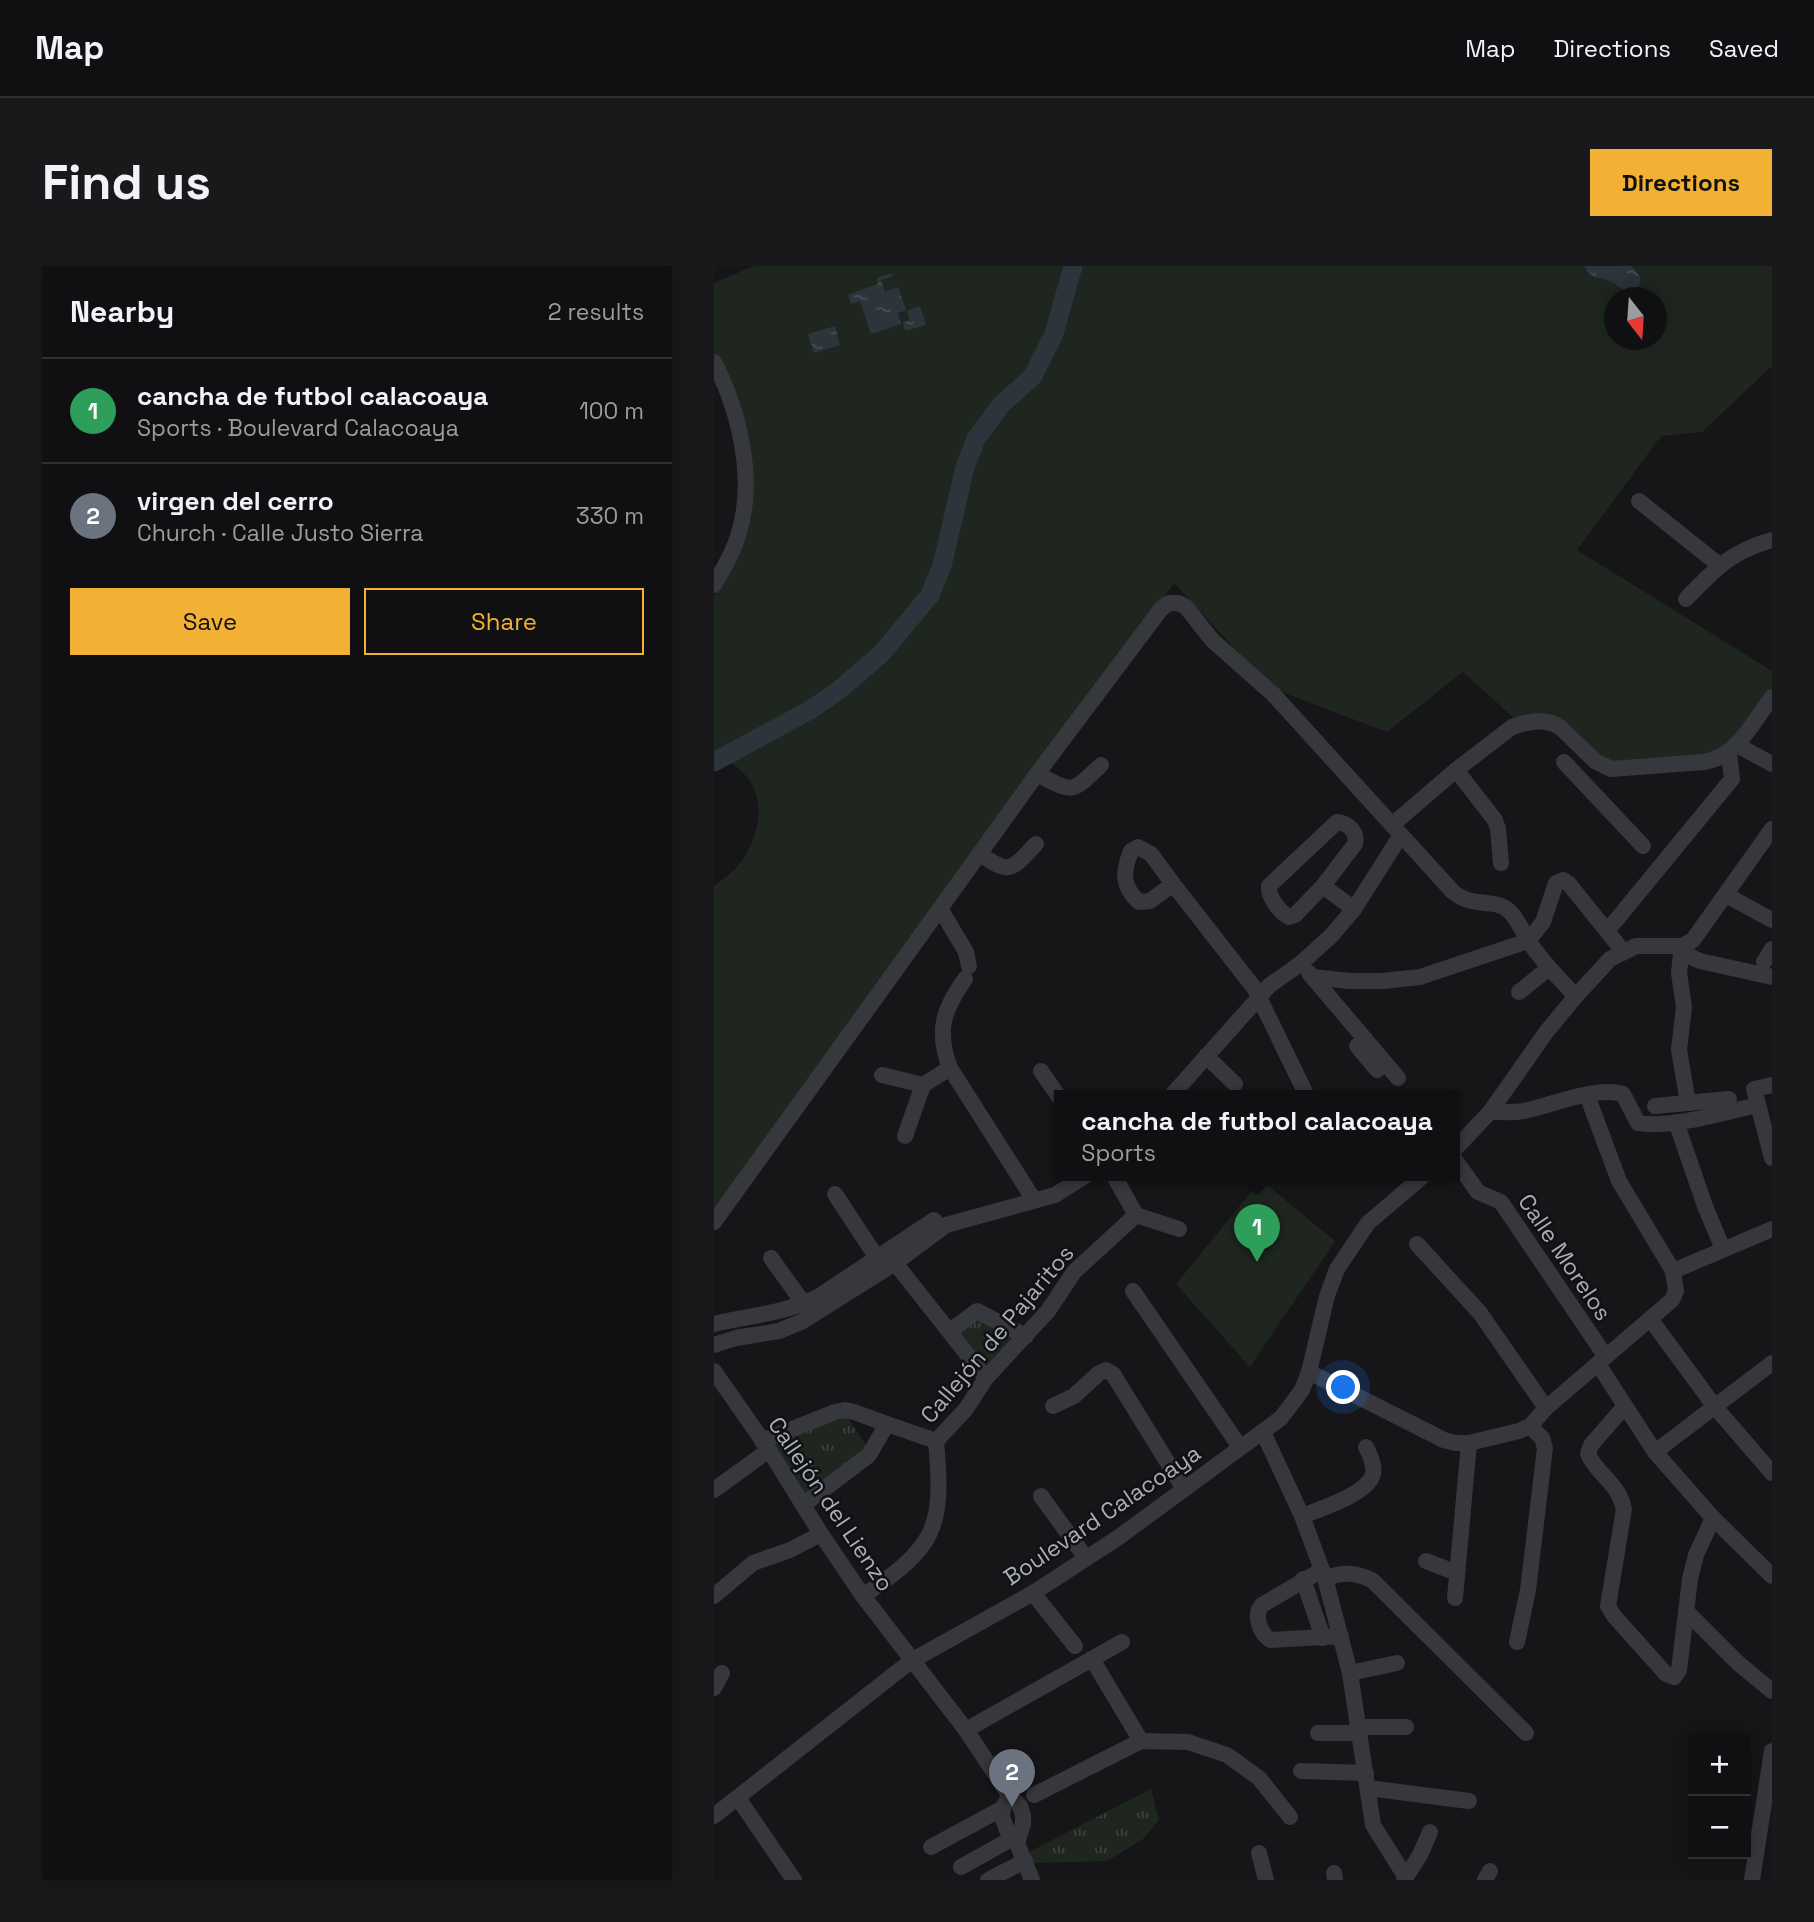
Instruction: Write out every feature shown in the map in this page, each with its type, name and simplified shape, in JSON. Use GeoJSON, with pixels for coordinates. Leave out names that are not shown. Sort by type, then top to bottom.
{"type":"FeatureCollection","features":[{"type":"Feature","properties":{"kind":"street"},"geometry":{"type":"LineString","coordinates":[[714,362],[725,384],[739,426],[745,486],[744,512],[738,536],[714,585]]}},
{"type":"Feature","properties":{"kind":"street"},"geometry":{"type":"LineString","coordinates":[[1639,501],[1718,564]]}},
{"type":"Feature","properties":{"kind":"street"},"geometry":{"type":"LineString","coordinates":[[1686,599],[1718,564],[1746,548],[1772,540]]}},
{"type":"Feature","properties":{"kind":"street"},"geometry":{"type":"LineString","coordinates":[[714,1222],[1037,774],[1161,608],[1169,603],[1186,607],[1212,640],[1273,694],[1461,898],[1507,909],[1513,914],[1528,941],[1576,996]]}},
{"type":"Feature","properties":{"kind":"street"},"geometry":{"type":"LineString","coordinates":[[1176,1090],[1270,985],[1331,936],[1354,909],[1396,830],[1456,771],[1512,727],[1539,721],[1552,723],[1561,728],[1595,761],[1611,769],[1704,762],[1717,760],[1733,749],[1772,697]]}},
{"type":"Feature","properties":{"kind":"street"},"geometry":{"type":"LineString","coordinates":[[1733,749],[1772,764]]}},
{"type":"Feature","properties":{"kind":"street"},"geometry":{"type":"LineString","coordinates":[[1608,930],[1732,779],[1733,749]]}},
{"type":"Feature","properties":{"kind":"street"},"geometry":{"type":"LineString","coordinates":[[1576,775],[1595,761]]}},
{"type":"Feature","properties":{"kind":"street"},"geometry":{"type":"LineString","coordinates":[[1564,762],[1643,846]]}},
{"type":"Feature","properties":{"kind":"street"},"geometry":{"type":"LineString","coordinates":[[1037,774],[1069,789],[1077,787],[1101,765]]}},
{"type":"Feature","properties":{"kind":"street"},"geometry":{"type":"LineString","coordinates":[[1456,771],[1494,820],[1498,829],[1501,863]]}},
{"type":"Feature","properties":{"kind":"street"},"geometry":{"type":"LineString","coordinates":[[1343,822],[1354,832],[1355,844],[1323,886],[1295,915],[1289,917],[1284,915],[1269,892],[1272,882],[1332,825],[1343,822]]}},
{"type":"Feature","properties":{"kind":"street"},"geometry":{"type":"LineString","coordinates":[[1460,1144],[1490,1112],[1576,996],[1611,959],[1636,946],[1682,946],[1693,940],[1770,837]]}},
{"type":"Feature","properties":{"kind":"street"},"geometry":{"type":"LineString","coordinates":[[980,854],[1002,868],[1009,868],[1018,863],[1036,844]]}},
{"type":"Feature","properties":{"kind":"street"},"geometry":{"type":"LineString","coordinates":[[1313,977],[1383,981],[1420,977],[1528,941],[1543,922],[1556,883],[1563,880],[1623,951]]}},
{"type":"Feature","properties":{"kind":"street"},"geometry":{"type":"LineString","coordinates":[[1172,884],[1255,989],[1304,1090]]}},
{"type":"Feature","properties":{"kind":"street"},"geometry":{"type":"LineString","coordinates":[[1323,886],[1354,909]]}},
{"type":"Feature","properties":{"kind":"street"},"geometry":{"type":"LineString","coordinates":[[1726,895],[1772,920]]}},
{"type":"Feature","properties":{"kind":"street"},"geometry":{"type":"LineString","coordinates":[[941,910],[966,952],[967,972],[944,1015],[941,1035],[943,1051],[950,1068],[1034,1200]]}},
{"type":"Feature","properties":{"kind":"street"},"geometry":{"type":"LineString","coordinates":[[1682,946],[1691,957],[1700,961],[1772,977]]}},
{"type":"Feature","properties":{"kind":"street"},"geometry":{"type":"LineString","coordinates":[[1682,946],[1679,973],[1684,1007],[1679,1050],[1688,1103]]}},
{"type":"Feature","properties":{"kind":"street"},"geometry":{"type":"LineString","coordinates":[[1297,966],[1313,977],[1398,1078]]}},
{"type":"Feature","properties":{"kind":"street"},"geometry":{"type":"LineString","coordinates":[[1297,966],[1377,1070]]}},
{"type":"Feature","properties":{"kind":"street"},"geometry":{"type":"LineString","coordinates":[[1519,992],[1549,968]]}},
{"type":"Feature","properties":{"kind":"street"},"geometry":{"type":"LineString","coordinates":[[1206,1056],[1235,1084]]}},
{"type":"Feature","properties":{"kind":"street"},"geometry":{"type":"LineString","coordinates":[[905,1136],[923,1085],[950,1068]]}},
{"type":"Feature","properties":{"kind":"street"},"geometry":{"type":"LineString","coordinates":[[1041,1071],[1054,1090]]}},
{"type":"Feature","properties":{"kind":"street"},"geometry":{"type":"LineString","coordinates":[[882,1075],[923,1085]]}},
{"type":"Feature","properties":{"kind":"street"},"geometry":{"type":"LineString","coordinates":[[1772,1085],[1754,1089],[1772,1158]]}},
{"type":"Feature","properties":{"kind":"street"},"geometry":{"type":"LineString","coordinates":[[1490,1112],[1511,1113],[1587,1095],[1615,1092],[1623,1094],[1638,1123],[1676,1122],[1758,1105]]}},
{"type":"Feature","properties":{"kind":"street"},"geometry":{"type":"LineString","coordinates":[[1309,1372],[1444,1440],[1469,1443],[1530,1426],[1546,1408],[1672,1300],[1676,1291],[1673,1271],[1619,1181],[1587,1095]]}},
{"type":"Feature","properties":{"kind":"street"},"geometry":{"type":"LineString","coordinates":[[1655,1106],[1729,1099]]}},
{"type":"Feature","properties":{"kind":"street"},"geometry":{"type":"LineString","coordinates":[[1676,1122],[1723,1249]]}},
{"type":"Feature","properties":{"kind":"street","name":"Calle Morelos"},"geometry":{"type":"LineString","coordinates":[[1460,1167],[1479,1192],[1501,1202],[1602,1361],[1625,1406],[1655,1452],[1713,1518],[1772,1576]]}},
{"type":"Feature","properties":{"kind":"street"},"geometry":{"type":"LineString","coordinates":[[714,1345],[736,1338],[779,1331],[803,1321],[895,1263],[946,1225],[1055,1195],[1077,1181]]}},
{"type":"Feature","properties":{"kind":"street"},"geometry":{"type":"LineString","coordinates":[[1117,1181],[1136,1215],[1179,1229]]}},
{"type":"Feature","properties":{"kind":"street","name":"Boulevard Calacoaya"},"geometry":{"type":"LineString","coordinates":[[714,1816],[911,1661],[1033,1593],[1264,1432],[1292,1406],[1302,1390],[1336,1269],[1368,1223],[1415,1181]]}},
{"type":"Feature","properties":{"kind":"street"},"geometry":{"type":"LineString","coordinates":[[835,1194],[877,1258]]}},
{"type":"Feature","properties":{"kind":"street","name":"Callejón de Pajaritos"},"geometry":{"type":"LineString","coordinates":[[863,1596],[895,1574],[916,1555],[931,1533],[939,1503],[936,1441],[966,1409],[986,1378],[1048,1311],[1074,1272],[1136,1215]]}},
{"type":"Feature","properties":{"kind":"street"},"geometry":{"type":"LineString","coordinates":[[714,1324],[788,1310],[804,1304],[934,1220]]}},
{"type":"Feature","properties":{"kind":"street"},"geometry":{"type":"LineString","coordinates":[[1673,1271],[1772,1229]]}},
{"type":"Feature","properties":{"kind":"street"},"geometry":{"type":"LineString","coordinates":[[1417,1244],[1480,1313],[1546,1408]]}},
{"type":"Feature","properties":{"kind":"street"},"geometry":{"type":"LineString","coordinates":[[771,1258],[804,1304]]}},
{"type":"Feature","properties":{"kind":"street"},"geometry":{"type":"LineString","coordinates":[[895,1263],[986,1378]]}},
{"type":"Feature","properties":{"kind":"street"},"geometry":{"type":"LineString","coordinates":[[1133,1291],[1241,1447]]}},
{"type":"Feature","properties":{"kind":"street"},"geometry":{"type":"LineString","coordinates":[[950,1331],[976,1311],[1026,1336]]}},
{"type":"Feature","properties":{"kind":"street"},"geometry":{"type":"LineString","coordinates":[[1651,1320],[1715,1407],[1772,1473]]}},
{"type":"Feature","properties":{"kind":"street"},"geometry":{"type":"LineString","coordinates":[[1655,1452],[1772,1363]]}},
{"type":"Feature","properties":{"kind":"street"},"geometry":{"type":"LineString","coordinates":[[1053,1406],[1074,1396],[1099,1373],[1106,1370],[1113,1374],[1184,1489]]}},
{"type":"Feature","properties":{"kind":"street","name":"Callejón del Lienzo"},"geometry":{"type":"LineString","coordinates":[[714,1371],[863,1596],[966,1730],[1006,1802],[1020,1806],[1023,1825],[1015,1841]]}},
{"type":"Feature","properties":{"kind":"street"},"geometry":{"type":"LineString","coordinates":[[1625,1406],[1591,1445],[1588,1454],[1592,1463],[1614,1485],[1624,1509],[1608,1606],[1666,1674],[1674,1677],[1679,1671],[1690,1579],[1696,1555],[1713,1518]]}},
{"type":"Feature","properties":{"kind":"street"},"geometry":{"type":"LineString","coordinates":[[714,1490],[765,1445],[835,1412],[845,1410],[936,1441]]}},
{"type":"Feature","properties":{"kind":"street"},"geometry":{"type":"LineString","coordinates":[[803,1505],[869,1455],[877,1446],[887,1424]]}},
{"type":"Feature","properties":{"kind":"street"},"geometry":{"type":"LineString","coordinates":[[1517,1642],[1528,1590],[1545,1448],[1542,1438],[1530,1426]]}},
{"type":"Feature","properties":{"kind":"street"},"geometry":{"type":"LineString","coordinates":[[1264,1432],[1302,1516],[1324,1574],[1350,1672],[1373,1825],[1404,1878],[1420,1855],[1430,1832]]}},
{"type":"Feature","properties":{"kind":"street"},"geometry":{"type":"LineString","coordinates":[[1455,1598],[1469,1443]]}},
{"type":"Feature","properties":{"kind":"street"},"geometry":{"type":"LineString","coordinates":[[1302,1516],[1366,1486],[1373,1475],[1372,1461],[1366,1447]]}},
{"type":"Feature","properties":{"kind":"street"},"geometry":{"type":"LineString","coordinates":[[1041,1496],[1086,1558]]}},
{"type":"Feature","properties":{"kind":"street"},"geometry":{"type":"LineString","coordinates":[[714,1596],[753,1563],[803,1545],[821,1534]]}},
{"type":"Feature","properties":{"kind":"street"},"geometry":{"type":"LineString","coordinates":[[1426,1561],[1457,1573]]}},
{"type":"Feature","properties":{"kind":"street"},"geometry":{"type":"LineString","coordinates":[[1341,1636],[1270,1640],[1263,1634],[1257,1619],[1258,1609],[1303,1579],[1342,1572],[1358,1574],[1372,1580],[1526,1733]]}},
{"type":"Feature","properties":{"kind":"street"},"geometry":{"type":"LineString","coordinates":[[1303,1579],[1323,1638]]}},
{"type":"Feature","properties":{"kind":"street"},"geometry":{"type":"LineString","coordinates":[[1033,1593],[1075,1646]]}},
{"type":"Feature","properties":{"kind":"street"},"geometry":{"type":"LineString","coordinates":[[1686,1611],[1738,1663],[1772,1691]]}},
{"type":"Feature","properties":{"kind":"street"},"geometry":{"type":"LineString","coordinates":[[966,1730],[1122,1642]]}},
{"type":"Feature","properties":{"kind":"street"},"geometry":{"type":"LineString","coordinates":[[1092,1659],[1141,1741]]}},
{"type":"Feature","properties":{"kind":"street"},"geometry":{"type":"LineString","coordinates":[[1350,1672],[1397,1663]]}},
{"type":"Feature","properties":{"kind":"street"},"geometry":{"type":"LineString","coordinates":[[1318,1733],[1406,1727]]}},
{"type":"Feature","properties":{"kind":"street"},"geometry":{"type":"LineString","coordinates":[[1034,1795],[1141,1741],[1188,1742],[1227,1755],[1259,1778],[1290,1817]]}},
{"type":"Feature","properties":{"kind":"street"},"geometry":{"type":"LineString","coordinates":[[1752,1880],[1768,1802],[1772,1751]]}},
{"type":"Feature","properties":{"kind":"street"},"geometry":{"type":"LineString","coordinates":[[1301,1772],[1367,1780],[1469,1801]]}},
{"type":"Feature","properties":{"kind":"street"},"geometry":{"type":"LineString","coordinates":[[737,1798],[794,1880]]}},
{"type":"Feature","properties":{"kind":"street"},"geometry":{"type":"LineString","coordinates":[[931,1847],[1006,1802]]}},
{"type":"Feature","properties":{"kind":"street"},"geometry":{"type":"LineString","coordinates":[[961,1867],[1015,1841],[1032,1880]]}},
{"type":"Feature","properties":{"kind":"street"},"geometry":{"type":"LineString","coordinates":[[1259,1853],[1266,1880]]}},
{"type":"Feature","properties":{"kind":"street"},"geometry":{"type":"LineString","coordinates":[[988,1880],[1025,1861]]}},
{"type":"Feature","properties":{"kind":"green space"},"geometry":{"type":"Polygon","coordinates":[[[754,266],[1772,266],[1772,366],[1702,432],[1661,436],[1577,550],[1772,671],[1772,693],[1729,753],[1605,763],[1561,725],[1515,719],[1463,672],[1387,732],[1271,688],[1174,583],[714,1220],[714,886],[733,871],[748,850],[756,828],[758,804],[751,783],[739,769],[724,757],[714,762],[714,596],[731,572],[745,541],[751,517],[752,489],[714,355],[714,283],[754,266]]]}},
{"type":"Feature","properties":{"kind":"green space"},"geometry":{"type":"Polygon","coordinates":[[[1260,1181],[1335,1241],[1250,1367],[1176,1284],[1260,1181]]]}},
{"type":"Feature","properties":{"kind":"green space"},"geometry":{"type":"Polygon","coordinates":[[[982,1315],[1021,1336],[985,1369],[958,1334],[982,1315]]]}},
{"type":"Feature","properties":{"kind":"green space"},"geometry":{"type":"Polygon","coordinates":[[[845,1413],[869,1450],[802,1500],[766,1444],[845,1413]]]}},
{"type":"Feature","properties":{"kind":"green space"},"geometry":{"type":"Polygon","coordinates":[[[1151,1789],[1159,1820],[1143,1839],[1107,1861],[1034,1863],[1029,1852],[1151,1789]]]}},
{"type":"Feature","properties":{"kind":"water"},"geometry":{"type":"Polygon","coordinates":[[[1584,266],[1631,266],[1640,277],[1640,283],[1637,287],[1620,287],[1588,271],[1584,266]]]}},
{"type":"Feature","properties":{"kind":"water"},"geometry":{"type":"Polygon","coordinates":[[[892,273],[893,276],[881,280],[885,292],[898,287],[906,310],[898,313],[901,324],[871,334],[860,301],[851,304],[848,295],[878,284],[877,278],[892,273]]]}},
{"type":"Feature","properties":{"kind":"water"},"geometry":{"type":"Polygon","coordinates":[[[920,306],[926,325],[905,331],[903,323],[910,320],[907,311],[920,306]]]}},
{"type":"Feature","properties":{"kind":"water"},"geometry":{"type":"Polygon","coordinates":[[[835,326],[840,345],[814,353],[808,334],[835,326]]]}},
{"type":"Feature","properties":{"kind":"waterway"},"geometry":{"type":"LineString","coordinates":[[714,762],[810,710],[839,690],[881,654],[930,595],[942,566],[965,467],[976,439],[1001,405],[1033,376],[1054,334],[1073,266]]}},
{"type":"Feature","properties":{"kind":"place","name":"cancha de futbol calacoaya"},"geometry":{"type":"Point","coordinates":[1257,1262]}},
{"type":"Feature","properties":{"kind":"place","name":"virgen del cerro"},"geometry":{"type":"Point","coordinates":[1012,1807]}}]}
